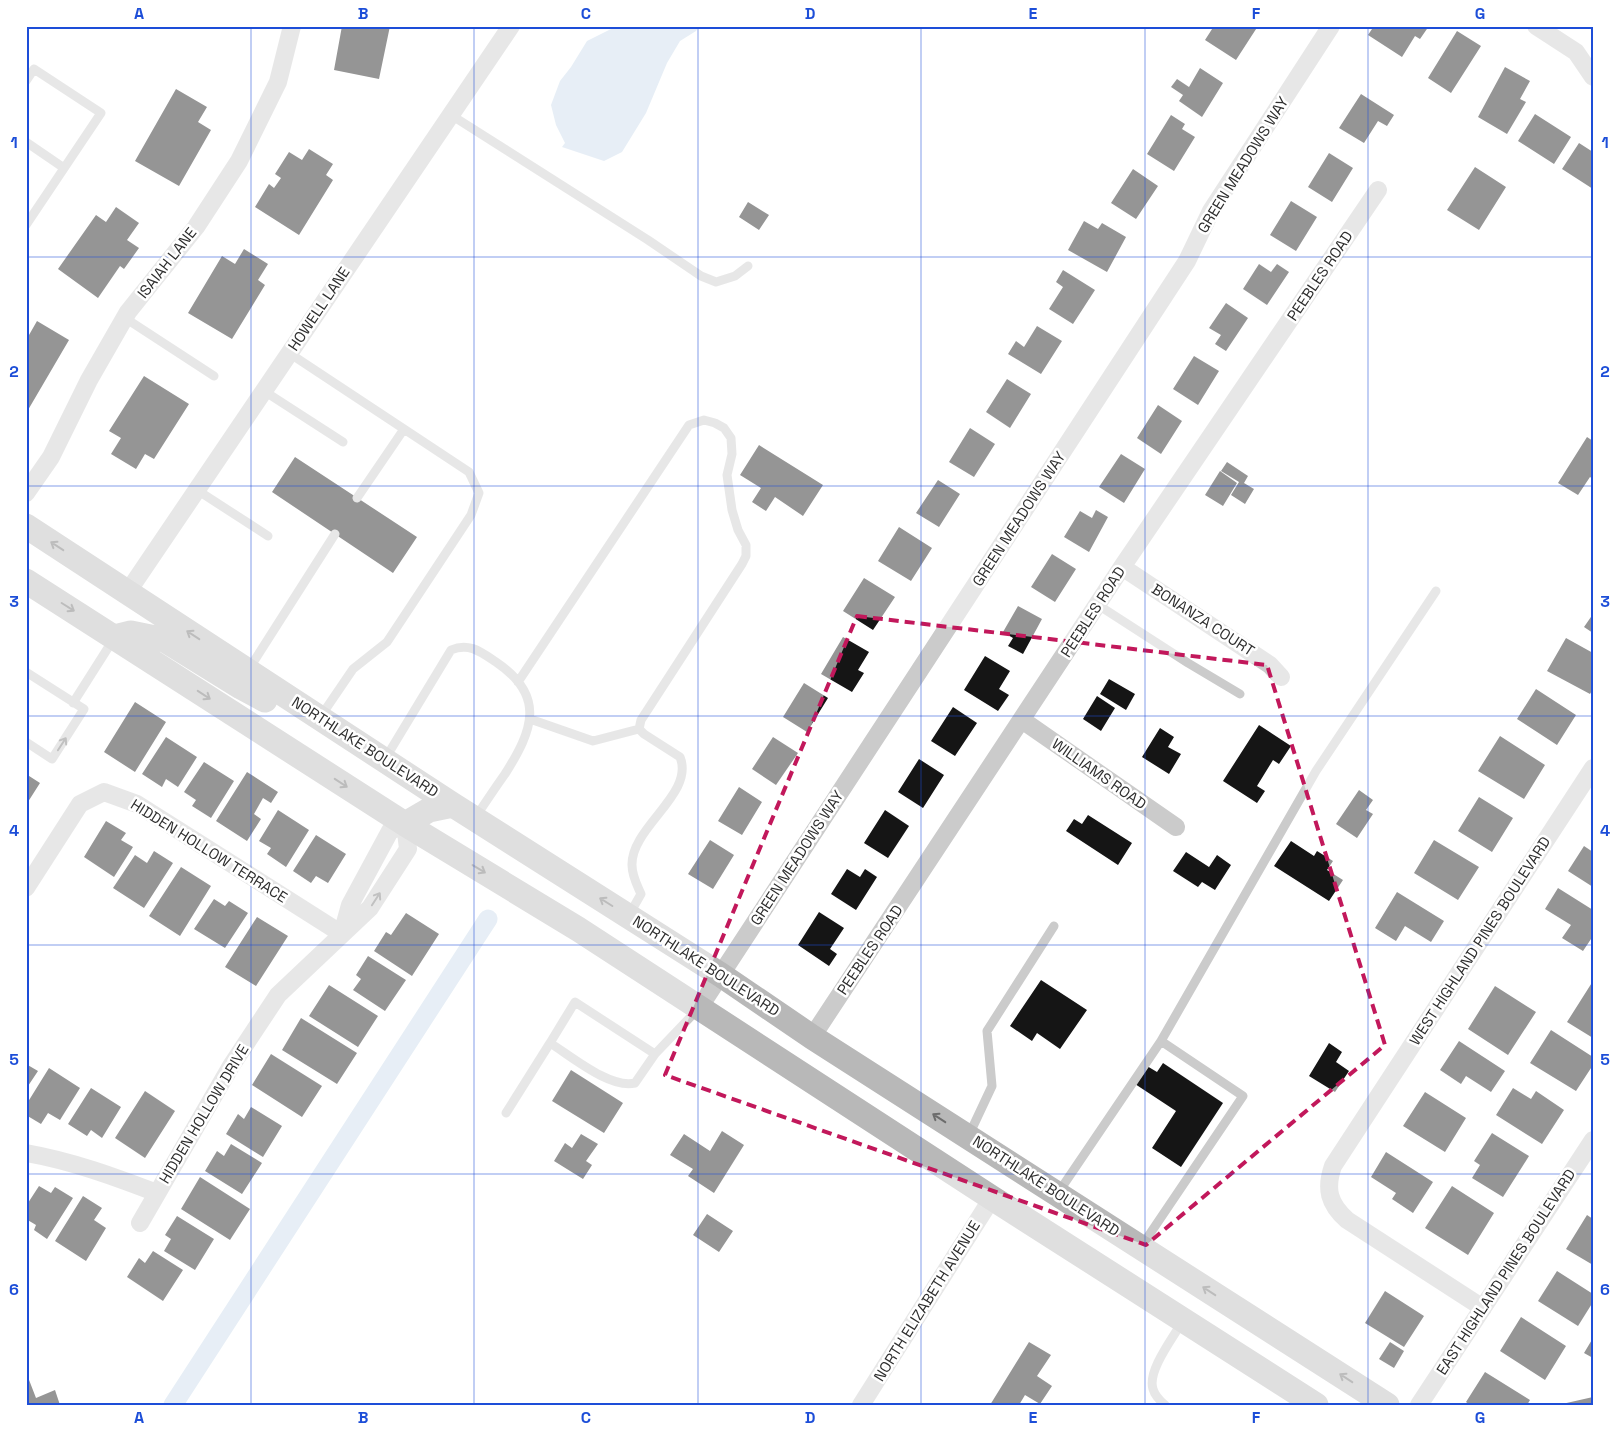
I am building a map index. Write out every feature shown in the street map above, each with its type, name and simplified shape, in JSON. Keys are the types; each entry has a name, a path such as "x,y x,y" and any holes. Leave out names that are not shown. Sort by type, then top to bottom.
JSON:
{"main road":[{"name":"NORTHLAKE BOULEVARD","path":"26,526 453,805 721,974 812,1036 1387,1405"},
{"path":"26,581 405,824 578,929 992,1198 1316,1405"},
{"path":"115,637 131,633 165,640 240,687 288,712 317,716"},
{"path":"405,824 429,810 453,805"}],"street":[{"name":"ISAIAH LANE","path":"26,493 52,457 89,380 125,318 196,227 239,162 278,82 292,26"},
{"name":"HOWELL LANE","path":"127,593 511,26"},
{"name":"GREEN MEADOWS WAY","path":"700,1008 1187,261 1211,210 1331,26"},
{"path":"1536,26 1576,52 1593,77"},
{"name":"PEEBLES ROAD","path":"812,1036 1122,568 1378,190"},
{"name":"BONANZA COURT","path":"1122,568 1270,664 1281,676"},
{"name":"WILLIAMS ROAD","path":"1022,720 1176,827"},
{"name":"WEST HIGHLAND PINES BOULEVARD","path":"1483,1308 1347,1220 1337,1211 1329,1191 1329,1178 1333,1166 1593,768"},
{"name":"HIDDEN HOLLOW TERRACE","path":"26,888 80,804 104,792 137,804 342,934"},
{"path":"342,934 350,905 390,831 405,824"},
{"name":"HIDDEN HOLLOW DRIVE","path":"26,1152 108,1174 157,1193 230,1066 278,995 370,908 408,849 405,824"},
{"name":"EAST HIGHLAND PINES BOULEVARD","path":"1419,1405 1593,1140"},
{"path":"140,1223 157,1193"},
{"name":"NORTH ELIZABETH AVENUE","path":"861,1405 992,1198"}],"lane":[{"path":"26,81 34,69 101,113 26,226"},
{"path":"451,114 701,276 716,282 735,276 748,266"},
{"path":"26,142 64,168"},
{"path":"125,318 214,376"},
{"path":"289,353 469,472 479,493 471,515 387,642 353,668 317,716"},
{"path":"264,391 342,442"},
{"path":"518,682 689,425 704,420 715,423 724,428 732,438 732,454 727,475 738,530 746,545 746,556 644,713 639,729"},
{"path":"357,498 404,429"},
{"path":"197,490 268,536"},
{"path":"248,671 335,534"},
{"path":"1057,1194 1161,1041 1316,771 1436,591"},
{"path":"1098,605 1240,694"},
{"path":"73,702 115,637"},
{"path":"384,760 451,650 459,646 468,646 476,649 498,664 518,682 528,700 530,719 527,735 513,762 474,818"},
{"path":"26,672 84,709 52,759 26,742"},
{"path":"530,719 593,741 639,729"},
{"path":"628,916 641,894 632,868 636,846 679,785 682,768 682,761 676,754 639,729"},
{"path":"968,1136 992,1086 987,1031 1054,926"},
{"path":"506,1113 575,1002 655,1054"},
{"path":"550,1043 608,1080 626,1085 634,1083 655,1054 700,1008"},
{"path":"1141,1247 1243,1096 1161,1041"},
{"path":"1164,1405 1157,1398 1152,1388 1153,1375 1158,1362 1184,1320"}],"highlighted area":[{"path":"857,616 1267,665 1385,1045 1146,1245 665,1075"}],"water":[{"path":"613,26 699,26 696,31 680,41 667,63 646,113 622,152 604,161 562,147 565,143 556,125 551,105 560,81 587,41 611,29"}],"building":[{"path":"342,26 390,26 379,79 334,70"},
{"path":"1214,26 1258,26 1236,60 1205,40"},
{"path":"1374,26 1429,26 1420,39 1415,36 1402,57 1368,35"},
{"path":"1457,31 1481,46 1451,93 1428,78"},
{"path":"1505,67 1530,81 1520,99 1526,102 1507,134 1478,117"},
{"path":"1200,68 1223,83 1202,117 1179,101 1183,95 1171,87 1177,79 1189,87"},
{"path":"176,89 207,107 198,122 211,130 179,186 135,161"},
{"path":"1361,94 1394,115 1387,126 1378,121 1364,143 1339,128"},
{"path":"1535,114 1571,137 1554,164 1518,141"},
{"path":"1171,115 1185,124 1182,129 1195,137 1174,171 1147,154"},
{"path":"1579,143 1593,152 1593,189 1562,169"},
{"path":"309,149 333,164 326,175 333,180 299,235 255,207 269,184 274,188 281,178 275,174 289,152 302,160"},
{"path":"1329,153 1353,168 1332,202 1308,187"},
{"path":"1475,167 1506,187 1479,230 1447,210"},
{"path":"1133,169 1158,186 1136,219 1111,203"},
{"path":"1291,201 1317,217 1296,251 1270,235"},
{"path":"748,202 769,215 759,230 739,217"},
{"path":"116,207 139,223 127,240 139,248 124,269 120,266 98,298 58,269 96,215 106,222"},
{"path":"1084,221 1098,229 1102,223 1126,237 1107,272 1068,250"},
{"path":"244,249 268,264 258,280 265,285 232,339 188,313 222,256 235,264"},
{"path":"1259,264 1271,272 1277,264 1289,272 1267,305 1243,289"},
{"path":"1063,270 1095,290 1073,324 1049,309 1063,287 1056,282"},
{"path":"1226,303 1248,318 1226,351 1215,344 1221,335 1209,328"},
{"path":"37,321 69,340 28,410 26,409 26,333 29,335"},
{"path":"1037,326 1062,341 1041,374 1008,354 1016,341 1024,347"},
{"path":"1194,356 1219,371 1198,405 1173,389"},
{"path":"144,376 189,404 154,459 145,454 136,469 111,454 121,438 109,431"},
{"path":"1007,379 1031,394 1010,428 986,412"},
{"path":"1158,405 1182,421 1161,454 1137,438"},
{"path":"970,428 995,444 974,477 949,462"},
{"path":"1587,437 1593,441 1593,479 1590,477 1578,495 1558,483"},
{"path":"759,445 823,485 803,516 775,497 766,511 752,502 761,488 740,475"},
{"path":"1121,454 1145,469 1124,503 1099,487"},
{"path":"295,457 417,537 393,573 272,492"},
{"path":"1227,462 1248,476 1244,483 1254,489 1245,504 1231,495 1239,482 1221,471"},
{"path":"1220,471 1237,483 1223,506 1205,495"},
{"path":"938,480 960,494 939,527 916,513"},
{"path":"1096,510 1108,517 1089,552 1064,537 1080,511 1092,518"},
{"path":"899,527 932,548 911,581 878,561"},
{"path":"1052,554 1076,569 1055,602 1031,587"},
{"path":"864,578 895,597 873,630 843,611"},
{"path":"1018,606 1042,619 1023,654 1008,646 1013,638 1003,632"},
{"path":"1593,614 1593,633 1584,627"},
{"path":"843,637 869,652 858,670 864,673 852,692 821,674"},
{"path":"1566,638 1593,653 1593,689 1590,694 1547,671"},
{"path":"985,656 1010,671 999,689 1009,695 998,711 964,690"},
{"path":"1109,679 1135,694 1126,710 1100,694"},
{"path":"804,683 828,698 807,732 783,717"},
{"path":"1536,689 1576,715 1557,745 1517,719"},
{"path":"1097,696 1115,708 1101,731 1083,719"},
{"path":"135,702 166,722 135,772 104,752"},
{"path":"953,707 977,723 955,756 931,741"},
{"path":"1259,725 1291,746 1279,764 1273,760 1257,786 1265,791 1257,803 1223,781"},
{"path":"1160,728 1174,737 1168,747 1181,754 1169,774 1142,757"},
{"path":"1500,736 1545,765 1524,799 1478,771"},
{"path":"166,737 197,757 178,787 166,779 162,787 142,774"},
{"path":"773,737 798,753 776,785 752,769"},
{"path":"919,759 944,775 923,808 898,792"},
{"path":"204,762 234,781 211,818 192,806 196,800 184,792"},
{"path":"247,772 278,792 271,803 263,798 254,814 261,819 247,841 216,821"},
{"path":"26,774 40,783 26,805"},
{"path":"739,787 762,802 742,835 718,821"},
{"path":"1359,790 1373,800 1366,810 1373,814 1357,838 1336,824"},
{"path":"1479,797 1513,818 1492,852 1458,831"},
{"path":"278,810 309,830 286,867 267,854 271,848 259,841"},
{"path":"885,810 909,826 888,858 864,843"},
{"path":"1088,815 1132,843 1118,865 1066,831 1074,819 1082,824"},
{"path":"106,821 126,833 121,840 133,847 114,877 84,857"},
{"path":"316,835 346,854 328,883 316,876 311,883 293,871"},
{"path":"710,840 734,855 713,889 688,874"},
{"path":"1434,840 1479,867 1458,900 1414,873"},
{"path":"1291,841 1314,856 1317,851 1333,861 1327,870 1343,880 1329,901 1274,866"},
{"path":"1584,846 1593,852 1593,887 1568,871"},
{"path":"154,851 173,863 144,908 113,888 135,855 147,863"},
{"path":"1186,852 1209,867 1217,855 1231,865 1215,890 1202,882 1198,887 1173,871"},
{"path":"181,867 211,886 180,936 149,916"},
{"path":"847,869 860,877 865,869 877,877 856,910 831,894"},
{"path":"1558,888 1593,910 1593,936 1583,951 1562,938 1571,925 1545,909"},
{"path":"1397,892 1444,921 1431,942 1405,926 1396,941 1375,928"},
{"path":"214,899 225,906 229,901 248,913 225,948 194,929"},
{"path":"819,912 844,928 830,949 837,954 829,966 798,945"},
{"path":"406,913 439,934 412,976 374,951 386,932 391,935"},
{"path":"257,917 288,936 256,986 225,967"},
{"path":"368,956 406,980 385,1011 353,990 361,979 356,975"},
{"path":"1041,980 1087,1010 1060,1049 1037,1033 1032,1041 1010,1026"},
{"path":"1593,981 1593,1038 1567,1022"},
{"path":"329,985 378,1016 358,1047 309,1016"},
{"path":"1495,986 1536,1012 1508,1055 1468,1029"},
{"path":"301,1018 357,1053 337,1084 282,1050"},
{"path":"1551,1030 1593,1057 1593,1065 1576,1091 1530,1063"},
{"path":"1459,1041 1505,1071 1491,1092 1466,1076 1461,1084 1440,1070"},
{"path":"1329,1043 1342,1052 1336,1062 1349,1071 1335,1092 1309,1076"},
{"path":"271,1054 322,1086 302,1117 252,1085"},
{"path":"1163,1063 1223,1103 1181,1167 1152,1148 1176,1111 1135,1084 1147,1066 1157,1072"},
{"path":"26,1064 38,1071 26,1089"},
{"path":"49,1068 80,1088 60,1120 48,1113 41,1124 26,1115 26,1105"},
{"path":"571,1070 623,1103 604,1133 552,1101"},
{"path":"91,1088 121,1107 102,1138 91,1130 87,1136 68,1124"},
{"path":"1513,1088 1531,1099 1536,1091 1564,1110 1542,1144 1496,1115"},
{"path":"145,1091 175,1111 145,1158 115,1138"},
{"path":"1425,1092 1466,1118 1445,1152 1403,1126"},
{"path":"251,1107 282,1126 263,1157 226,1134 238,1114 244,1119"},
{"path":"722,1131 744,1145 714,1193 688,1176 693,1169 670,1155 684,1134 710,1151"},
{"path":"1492,1133 1529,1156 1503,1197 1472,1178 1480,1165 1474,1161"},
{"path":"581,1134 598,1144 586,1161 592,1165 583,1179 554,1161 565,1143 572,1148"},
{"path":"231,1144 262,1163 242,1194 205,1171 217,1151 224,1156"},
{"path":"1386,1152 1433,1182 1413,1213 1392,1199 1396,1193 1371,1177"},
{"path":"200,1177 250,1209 230,1240 181,1209"},
{"path":"39,1186 51,1193 55,1187 73,1198 47,1239 34,1230 36,1225 26,1219 26,1206"},
{"path":"1452,1186 1494,1213 1468,1255 1425,1228"},
{"path":"83,1196 102,1208 94,1220 106,1228 86,1261 55,1241"},
{"path":"707,1214 733,1231 719,1252 693,1235"},
{"path":"1587,1215 1593,1219 1593,1265 1566,1249"},
{"path":"177,1216 214,1239 195,1270 164,1251 171,1239 165,1235"},
{"path":"153,1251 183,1270 163,1301 127,1277 139,1258 145,1263"},
{"path":"1557,1271 1593,1294 1593,1302 1578,1326 1538,1301"},
{"path":"1385,1291 1424,1316 1404,1347 1365,1323"},
{"path":"1521,1317 1566,1346 1545,1380 1500,1351"},
{"path":"1593,1338 1593,1358 1584,1353"},
{"path":"1029,1342 1051,1355 1037,1376 1052,1386 1040,1404 1025,1395 1019,1405 990,1405"},
{"path":"1390,1342 1404,1351 1394,1368 1379,1359"},
{"path":"26,1372 36,1398 55,1390 60,1405 26,1405"},
{"path":"1485,1372 1530,1400 1527,1405 1470,1405 1466,1402"},
{"path":"1593,1397 1593,1405 1562,1405 1562,1404"}],"waterway":[{"path":"173,1405 488,919"}]}
